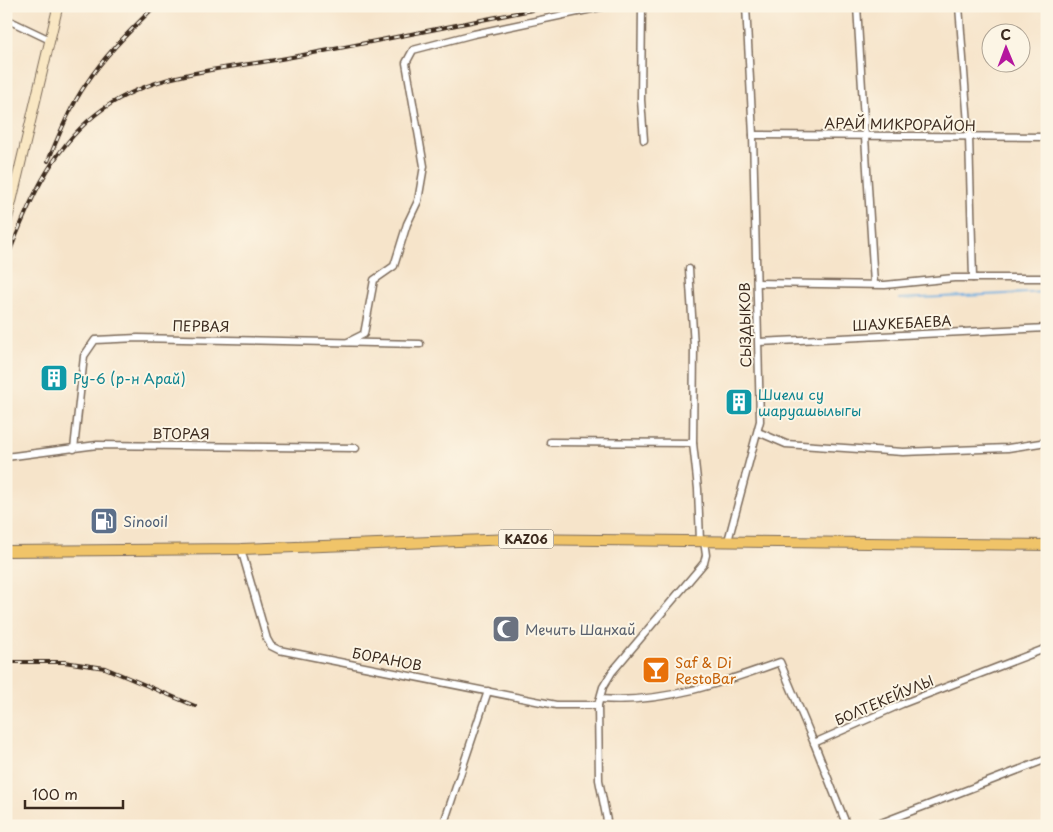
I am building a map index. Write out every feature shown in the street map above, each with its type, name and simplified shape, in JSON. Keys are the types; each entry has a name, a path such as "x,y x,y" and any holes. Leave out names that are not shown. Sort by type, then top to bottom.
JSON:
{"main road":[{"path":"6,225 58,6"},
{"name":"KАZ06","path":"6,551 242,549 513,539 1047,545"}],"street":[{"path":"348,342 364,334 374,280 394,266 407,224 418,201 424,166 406,62 413,50 474,34 606,6"},
{"path":"642,6 641,100 644,140"},
{"name":"СЫЗДЫКОВ","path":"728,541 760,421 753,135 746,6"},
{"path":"857,6 874,284"},
{"path":"959,6 969,137 973,278"},
{"path":"6,19 50,40"},
{"name":"АРАЙ МИКРОРАЙОН","path":"753,135 1047,137"},
{"path":"608,826 599,780 599,702 612,672 704,563 706,555 702,541 693,443 694,346 689,269"},
{"path":"757,283 874,284 973,278 1047,278"},
{"name":"ШАУКЕБАЕВА","path":"758,342 1047,328"},
{"name":"ПЕРВАЯ","path":"74,449 84,356 95,340 138,338 420,344"},
{"path":"758,432 786,444 903,452 1008,448 1047,442"},
{"path":"550,442 693,443"},
{"name":"ВТОРАЯ","path":"6,457 97,445 356,448"},
{"name":"БОРАНОВ","path":"242,549 267,639 271,646 279,650 556,705 618,700 690,690 718,684 780,662 814,744"},
{"name":"БОЛТЕКЕЙУЛЫ","path":"814,744 902,704 1047,648"},
{"path":"443,826 488,691"},
{"path":"814,744 846,826"},
{"path":"873,826 1047,759"}],"waterway":[{"path":"899,299 1047,292"}],"railway":[{"path":"48,161 70,112 93,73 127,34 155,6"},
{"path":"6,261 31,201 52,163 65,146 95,115 117,100 140,89 164,80 189,74 325,51 552,6"},
{"path":"6,662 64,662 105,668 195,706"}],"place":[{"name":"Ру-6 (р-н Арай)","path":"54,378"},
{"name":"Шиели су шаруашылыгы","path":"739,402"},
{"name":"Sinooil","path":"104,521"},
{"name":"Мечить Шанхай","path":"506,629"},
{"name":"Saf & Di RestoBar","path":"656,670"}]}
